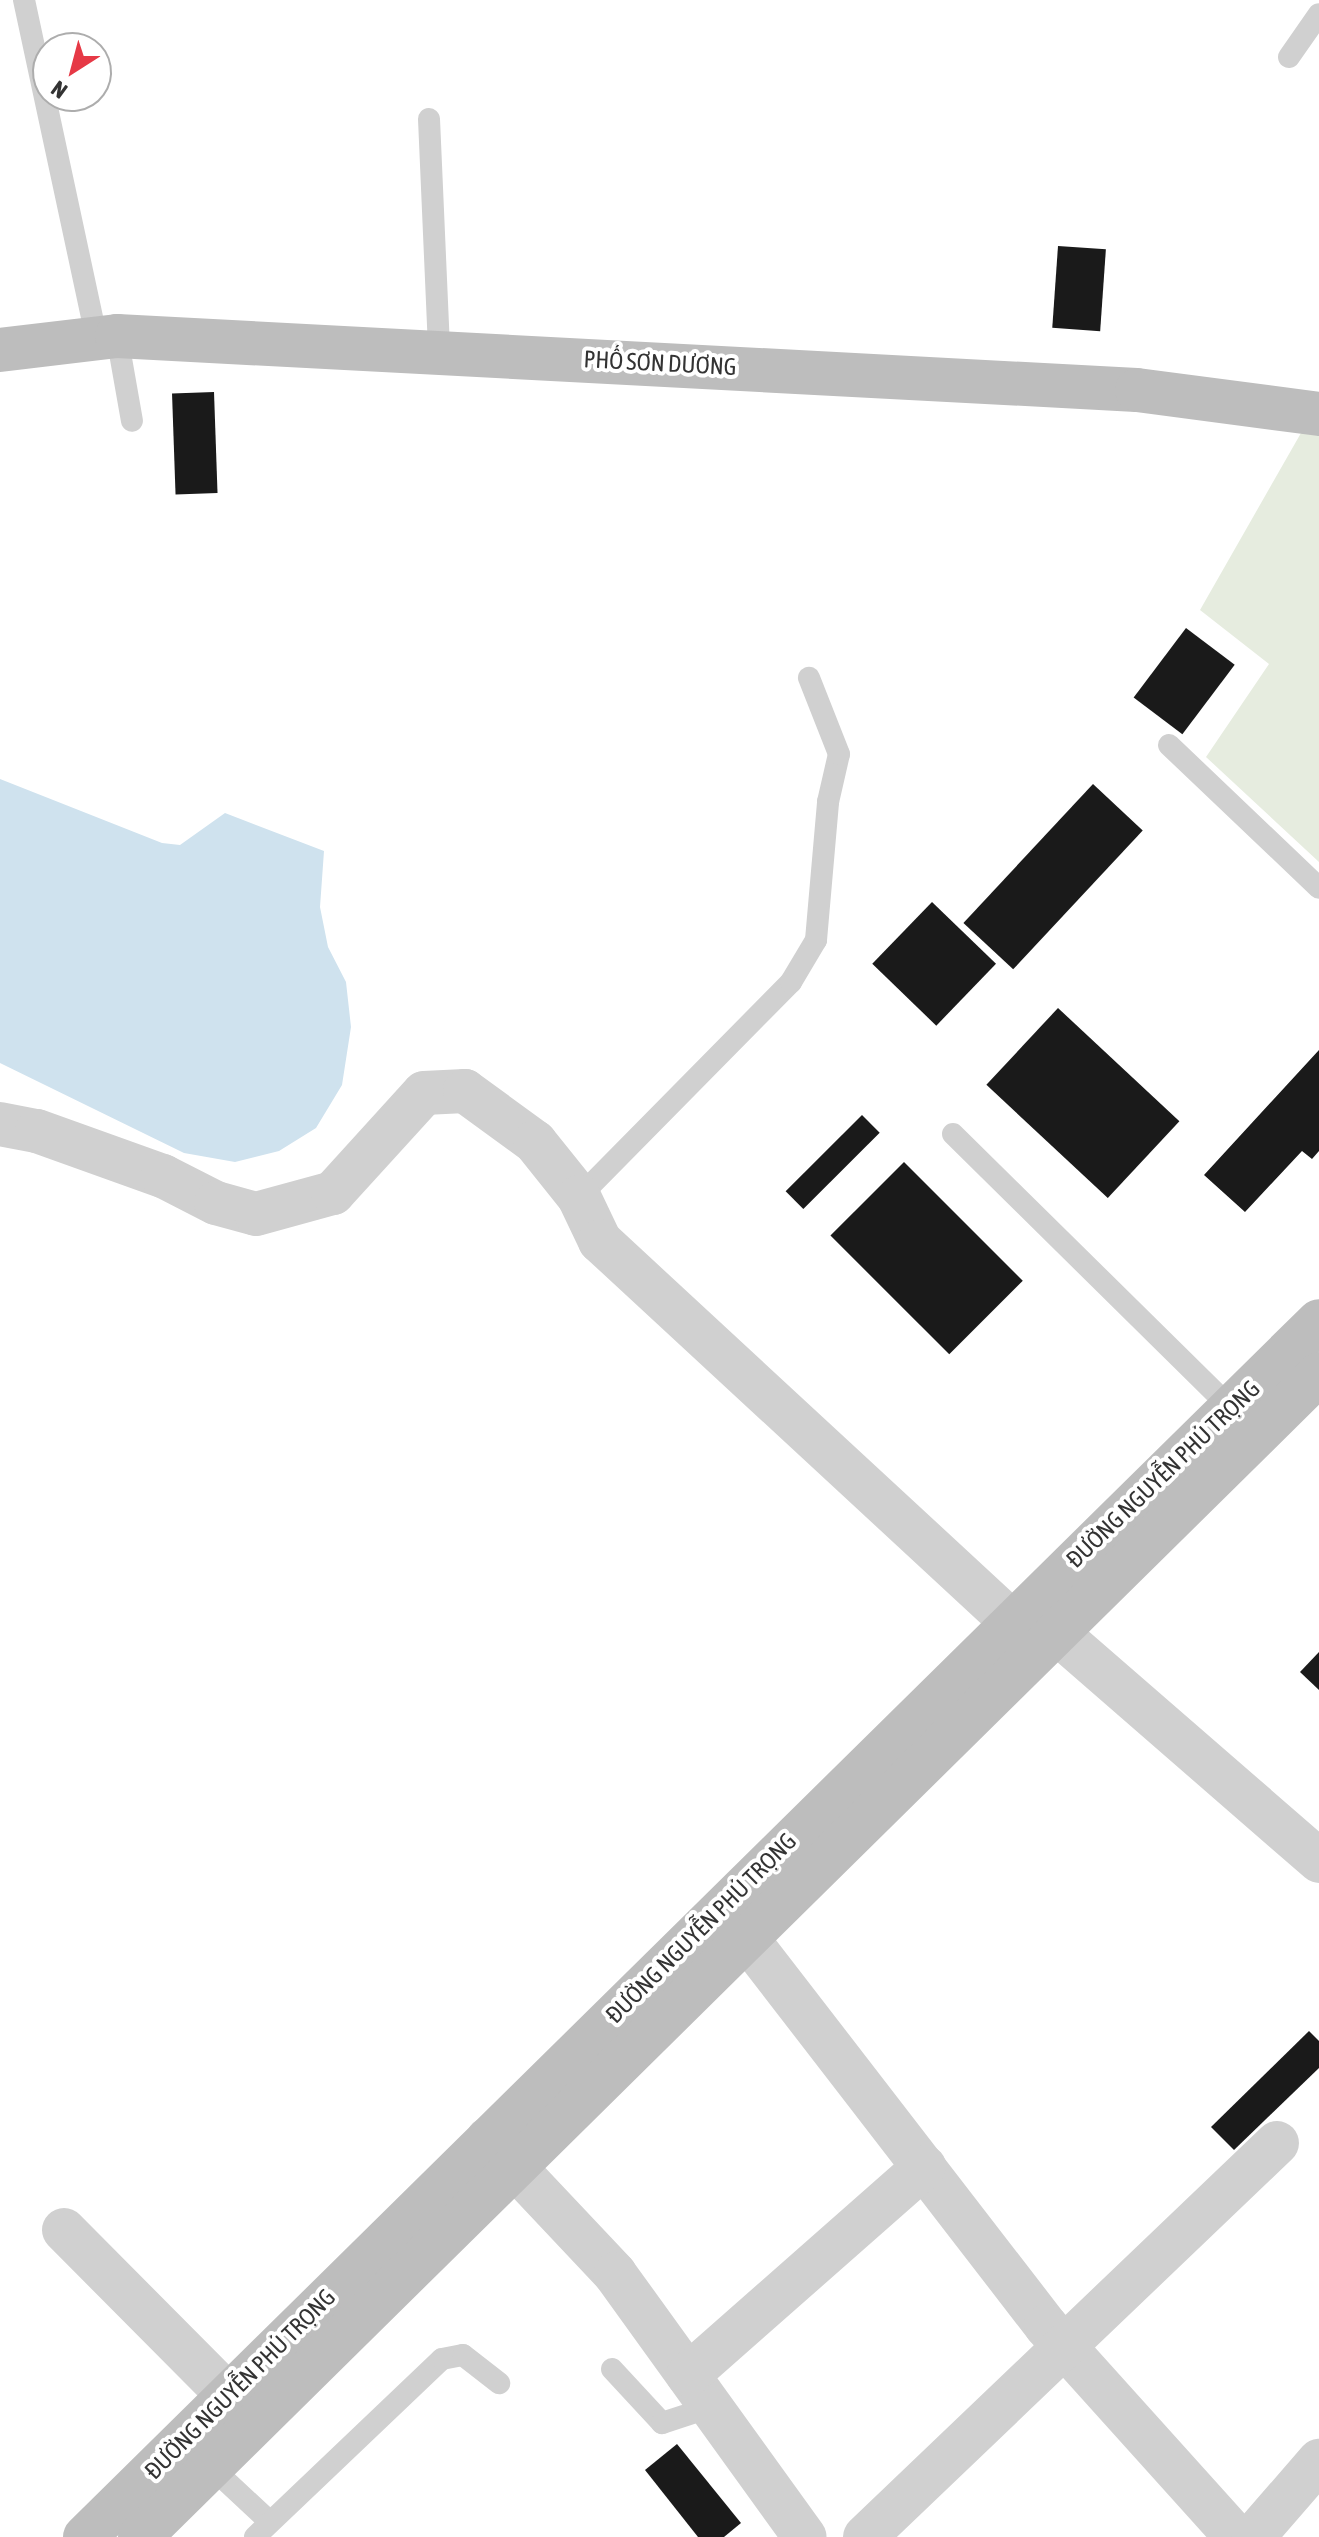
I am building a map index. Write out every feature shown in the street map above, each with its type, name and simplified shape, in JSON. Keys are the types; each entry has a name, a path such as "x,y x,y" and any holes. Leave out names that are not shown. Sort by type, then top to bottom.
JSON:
{"street":[{"name":"PHỐ SƠN DƯƠNG","path":"0,350 106,336 439,352 1137,390 1319,414"},
{"path":"0,1124 37,1131 163,1176 216,1203 256,1214 333,1193 424,1093 465,1091 535,1142 579,1197 600,1241 1037,1634 1319,1861"},
{"name":"ĐƯỜNG NGUYỄN PHÚ TRỌNG","path":"140,2537 211,2467 501,2152 734,1922 1303,1384 1315,1333"},
{"name":"ĐƯỜNG NGUYỄN PHÚ TRỌNG","path":"1037,1634 1231,1408 1303,1384"},
{"path":"734,1922 1062,2344 1236,2537"},
{"path":"865,2537 1062,2344 1277,2143"},
{"path":"501,2152 615,2274 805,2537"},
{"name":"ĐƯỜNG NGUYỄN PHÚ TRỌNG","path":"85,2537 228,2395 501,2152"},
{"path":"699,2391 924,2167"},
{"path":"64,2230 228,2395"},
{"path":"1253,2537 1319,2461"}],"lane":[{"path":"24,0 106,336 132,421"},
{"path":"1289,57 1319,14"},
{"path":"429,119 439,352"},
{"path":"579,1197 791,982 816,940 820,871 839,754 809,678"},
{"path":"1169,745 1319,888"},
{"path":"953,1134 1231,1408"},
{"path":"211,2467 262,2529 442,2359 463,2355 499,2383"},
{"path":"612,2369 662,2423 699,2391"}],"shaded area":[{"path":"1305,426 1319,429 1319,862 1206,757 1269,664 1200,610"}],"water":[{"path":"0,779 162,843 180,845 225,813 324,851 320,907 328,947 346,982 351,1027 342,1085 316,1128 279,1151 235,1162 184,1153 0,1063"}],"building":[{"path":"1058,246 1106,249 1100,331 1052,328"},
{"path":"214,392 218,493 176,494 172,393"},
{"path":"1186,628 1235,665 1182,734 1134,697"},
{"path":"1093,784 1143,830 1013,969 963,923"},
{"path":"932,902 996,964 936,1026 872,964"},
{"path":"1058,1008 1179,1121 1108,1198 986,1085"},
{"path":"1319,1050 1319,1151 1312,1159 1302,1151 1245,1212 1204,1175"},
{"path":"862,1115 880,1133 803,1209 786,1191"},
{"path":"904,1162 1023,1281 949,1354 830,1236"},
{"path":"1319,1652 1319,1690 1300,1672"},
{"path":"1309,2031 1319,2041 1319,2068 1234,2150 1211,2127"},
{"path":"677,2444 741,2523 724,2537 698,2537 645,2470"}]}
